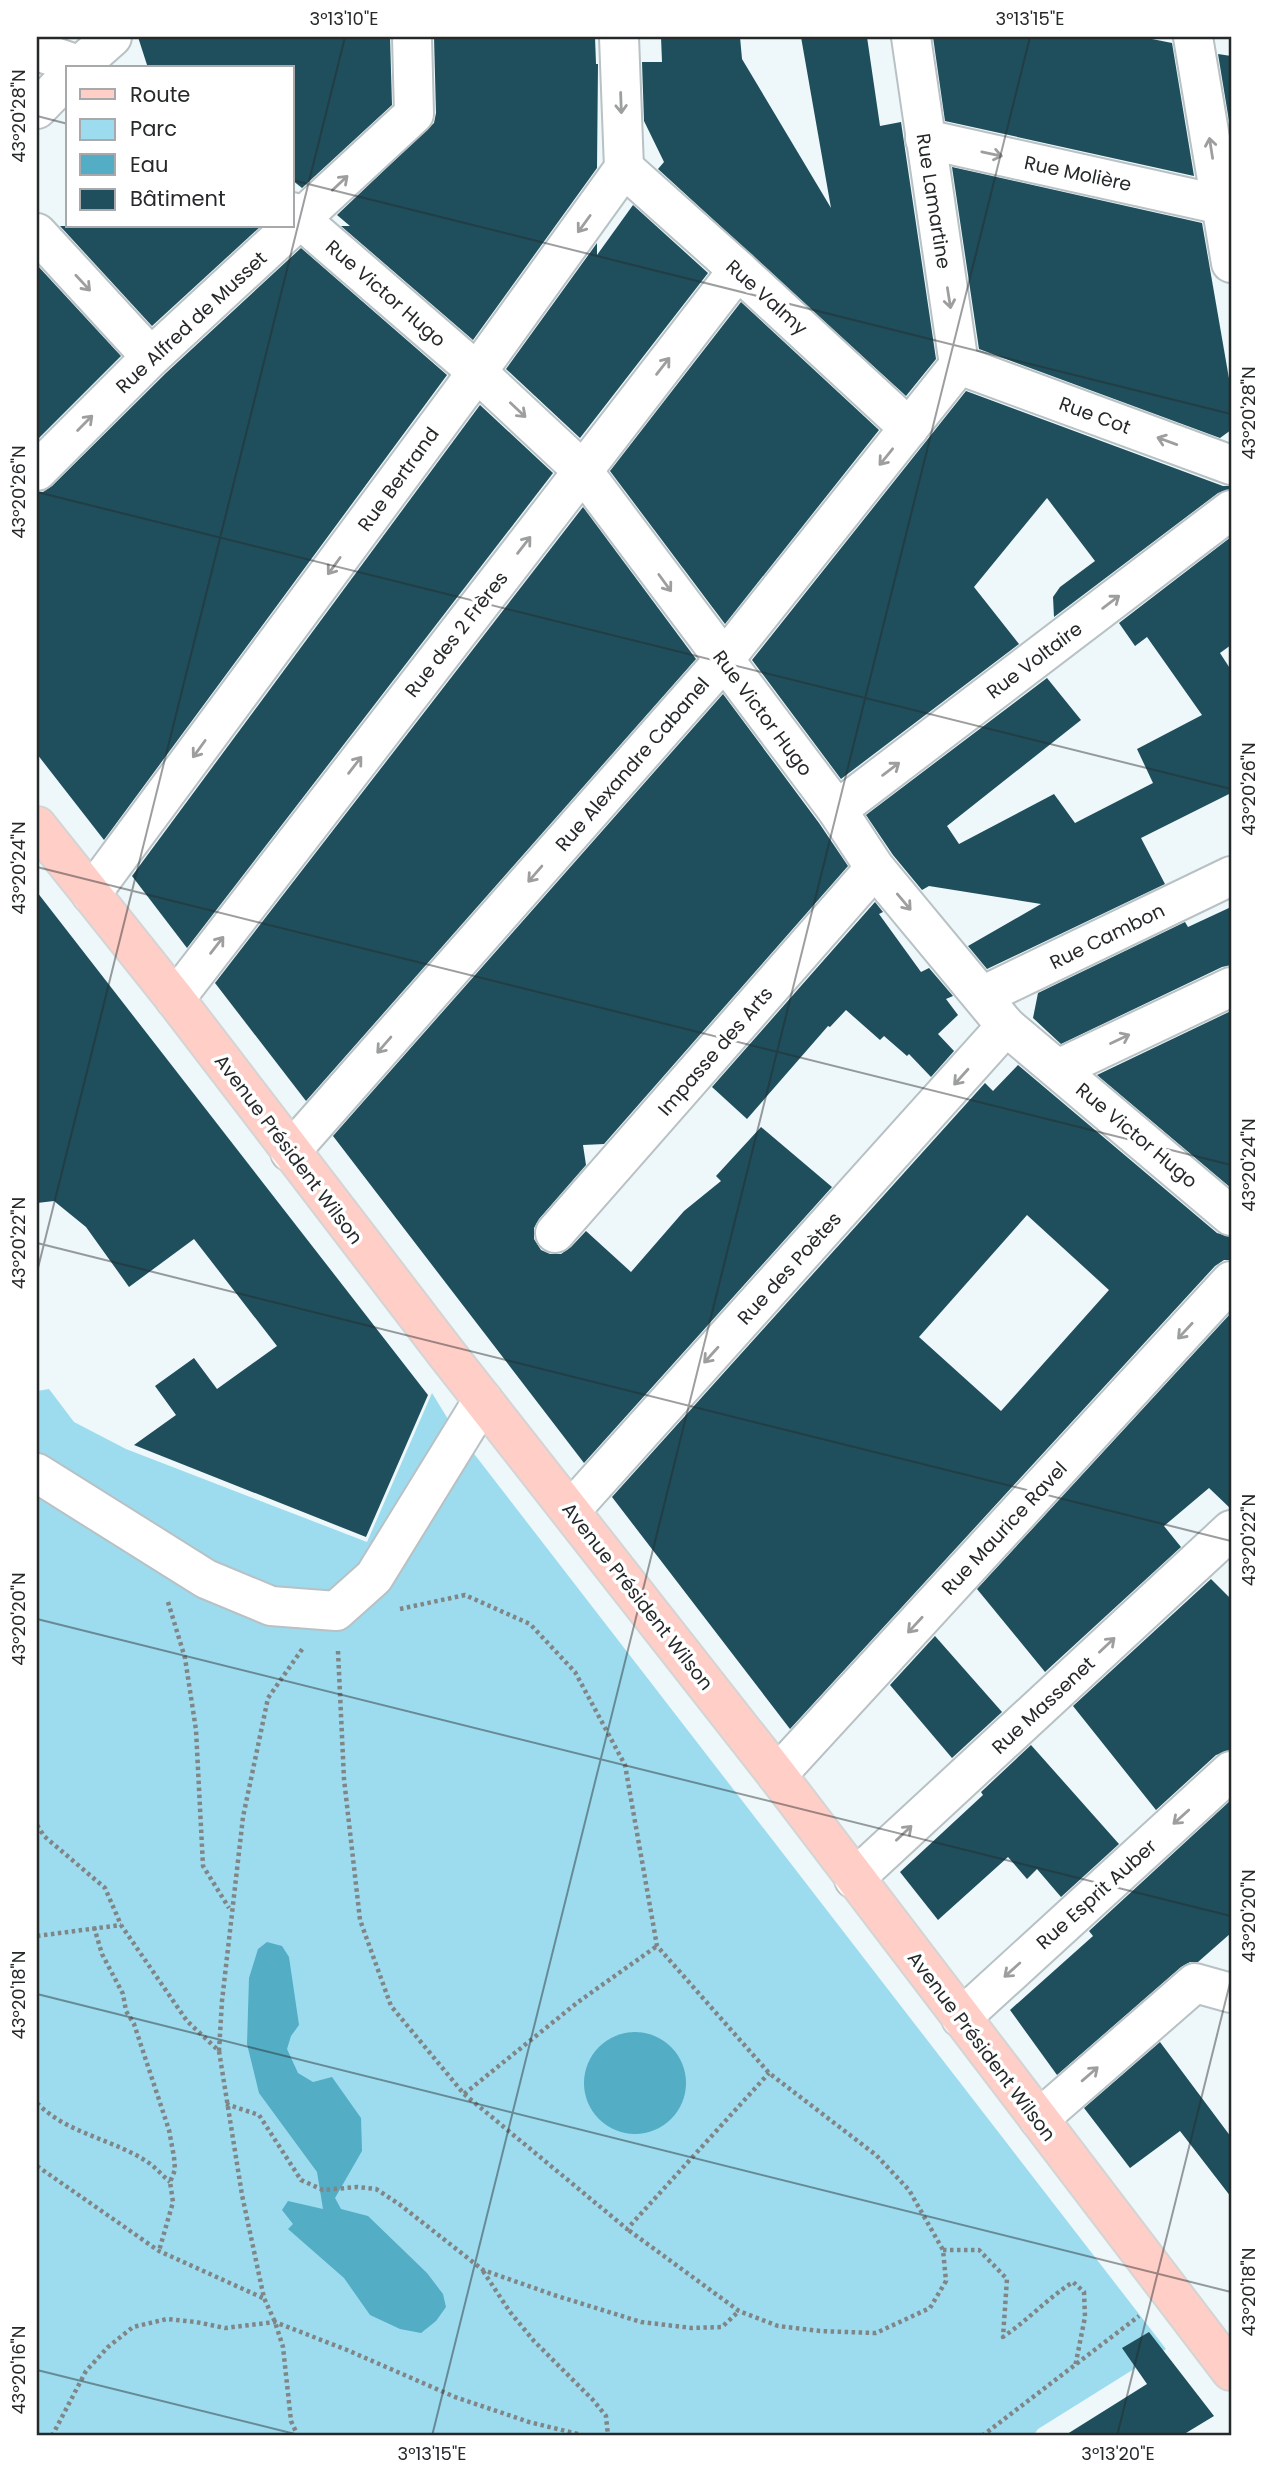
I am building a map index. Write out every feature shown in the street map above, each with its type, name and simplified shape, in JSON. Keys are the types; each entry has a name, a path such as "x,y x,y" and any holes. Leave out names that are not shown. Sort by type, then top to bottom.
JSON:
{"main road":[{"name":"Avenue Président Wilson","path":"37,826 175,999 290,1152 777,1775 1231,2371"}],"street":[{"path":"82,66 112,37"},
{"name":"Rue Alfred de Musset","path":"297,216 414,114 412,37"},
{"path":"619,37 624,168"},
{"name":"Rue Lamartine","path":"911,37 959,365"},
{"path":"1193,37 1226,205 1231,264"},
{"path":"37,51 69,66"},
{"path":"37,109 66,81"},
{"name":"Rue Molière","path":"925,139 1226,205"},
{"name":"Rue Valmy","path":"624,168 909,428"},
{"name":"Rue Bertrand","path":"91,894 477,372 624,168"},
{"name":"Rue Victor Hugo","path":"297,216 477,372 582,470 836,810 875,868 1006,1026 1231,1216"},
{"name":"Rue Alfred de Musset","path":"37,471 285,228"},
{"path":"37,233 151,357"},
{"name":"Rue des 2 Frères","path":"175,999 738,270"},
{"name":"Rue Alexandre Cabanel","path":"290,1152 723,661 959,365"},
{"name":"Rue Cot","path":"959,365 1231,465"},
{"name":"Rue Voltaire","path":"836,810 1231,510"},
{"name":"Impasse des Arts","path":"555,1233 875,868"},
{"name":"Rue Cambon","path":"982,996 1231,876"},
{"path":"1058,1069 1231,987"},
{"name":"Rue des Poètes","path":"571,1510 1006,1026"},
{"name":"Rue Maurice Ravel","path":"777,1775 1231,1281"},
{"path":"37,1473 206,1579 271,1606 337,1611 374,1577 483,1400"},
{"name":"Rue Massenet","path":"854,1879 1231,1530"},
{"name":"Rue Esprit Auber","path":"961,2018 1231,1771"},
{"path":"1039,2119 1195,1983 1231,1993"}],"path":[{"path":"173,1559 167,1599 184,1658 196,1730 203,1866 229,1909"},
{"path":"465,1595 530,1624 575,1672 625,1765 657,1945 769,2073 876,2155 909,2190 943,2250 946,2281 930,2308 876,2333 778,2326 739,2311 627,2229 464,2094 390,2006 360,1920 344,1779 337,1611 369,1616 465,1595"},
{"path":"298,2436 291,2421 283,2347 264,2298 242,2195 219,2051 222,2001 243,1817 268,1698 296,1657 337,1611"},
{"path":"37,1825 44,1836 105,1888 121,1925 187,2021 219,2051"},
{"path":"37,1936 121,1925"},
{"path":"94,1927 102,1954 123,1994 126,2011 134,2024 169,2130 175,2170 170,2182 173,2202 159,2251"},
{"path":"464,2094 578,2001 657,1945"},
{"path":"627,2229 769,2073"},
{"path":"37,2102 44,2111 77,2130 123,2149 150,2164 170,2182"},
{"path":"226,2105 259,2115 301,2180 323,2190 357,2186 376,2189 482,2270 510,2312 534,2341 606,2416 608,2436"},
{"path":"37,2166 159,2251 264,2298"},
{"path":"943,2250 979,2250 1007,2280 1003,2337 1026,2321 1051,2296 1073,2282 1084,2292 1085,2316 1075,2367"},
{"path":"482,2270 641,2322 692,2328 722,2327 739,2311"},
{"path":"982,2436 1140,2315 1165,2287"},
{"path":"52,2436 86,2371 108,2347 133,2327 167,2319 225,2328 275,2322 347,2350 455,2398 529,2422 586,2436"}],"green space":[{"path":"49,1389 74,1422 126,1449 367,1542 432,1393 451,1424 1166,2349 1038,2429 1033,2436 37,2436 37,1391"}],"water":[{"path":"267,1942 282,1946 289,1957 299,2025 291,2036 287,2049 298,2073 313,2082 332,2077 361,2118 362,2151 335,2198 341,2209 368,2216 427,2273 443,2294 446,2307 436,2321 421,2333 400,2329 370,2315 344,2278 288,2229 293,2224 282,2210 288,2201 323,2209 317,2172 259,2093 247,2044 249,1978 258,1949"},
{"path":"635,2032 654,2036 671,2047 682,2064 686,2083 682,2102 671,2119 654,2130 635,2134 616,2130 599,2119 588,2102 584,2083 588,2064 599,2047 616,2036"}],"building":[{"path":"138,37 390,37 392,105 302,188 294,182 294,66 147,66"},
{"path":"434,37 595,37 598,64 597,168 473,340 341,226 350,226 337,215 434,123"},
{"path":"661,37 740,37 742,59 831,208 801,37 867,37 880,126 901,122 936,359 906,396 658,169 664,162 644,121 642,62 662,62"},
{"path":"933,37 1142,37 1172,43 1194,176 945,121"},
{"path":"1218,54 1231,56 1231,133"},
{"path":"952,167 1202,223 1231,390 1231,430 1220,438 979,349"},
{"path":"633,205 708,273 580,438 506,369 597,243 597,255"},
{"path":"60,226 259,228 152,326"},
{"path":"301,248 447,375 104,840 37,754 37,492 43,492 52,486 166,373"},
{"path":"37,265 121,356 37,440"},
{"path":"741,302 879,430 725,624 610,471"},
{"path":"966,391 1223,486 1231,486 1231,489 1218,493 1054,617 1053,597 1060,587 1095,561 1047,498 974,587 1019,644 841,779 752,660"},
{"path":"480,405 553,473 187,948 132,876"},
{"path":"583,507 696,659 306,1101 215,983"},
{"path":"1231,537 1231,645 1220,653 1231,670 1231,793 1141,838 1165,884 987,969 968,946 1041,904 929,886 922,890 893,855 866,815 1047,678 1081,720 947,826 959,844 1054,794 1075,823 1153,783 1137,749 1202,715 1147,637 1135,646 1119,623"},
{"path":"723,694 848,866 604,1144 583,1145 586,1165 539,1219 534,1228 534,1239 541,1250 550,1254 561,1254 586,1231 631,1272 684,1211 721,1181 716,1176 761,1127 832,1187 584,1463 333,1136"},
{"path":"37,892 428,1395 366,1537 134,1445 176,1415 155,1386 194,1358 217,1389 277,1346 194,1239 129,1287 86,1227 54,1201 37,1203"},
{"path":"875,902 883,912 879,914 921,972 929,968 953,996 946,999 958,1015 938,1034 954,1051 931,1077 909,1054 907,1056 884,1036 880,1040 846,1010 828,1026 747,1119 712,1087"},
{"path":"1231,907 1231,965 1061,1044 1033,1018 1038,993 1185,922 1188,927"},
{"path":"1231,1011 1231,1188 1097,1075"},
{"path":"1018,1065 1217,1233 1231,1237 1231,1260 1224,1260 1215,1266 790,1729 612,1497 985,1083 993,1091","holes":["1027,1215 1109,1290 1001,1411 919,1337"]},
{"path":"1231,1313 1231,1509 1209,1488 1164,1526 1181,1547 1045,1672 977,1589"},
{"path":"1211,1579 1231,1599 1231,1750 1216,1755 1156,1810 1073,1706"},
{"path":"935,1636 1002,1712 952,1758 890,1685"},
{"path":"1031,1745 1119,1844 1061,1897 1037,1869 1027,1879 1008,1857 938,1920 900,1872 983,1795 981,1792"},
{"path":"1231,1800 1231,1933 1198,1962 1190,1962 1181,1967 1057,2075 1010,2010 1093,1936 1089,1931"},
{"path":"1160,2042 1231,2137 1231,2197 1180,2131 1130,2168 1084,2108"},
{"path":"1149,2332 1214,2416 1181,2436 1064,2436 1147,2384 1122,2348"}]}
